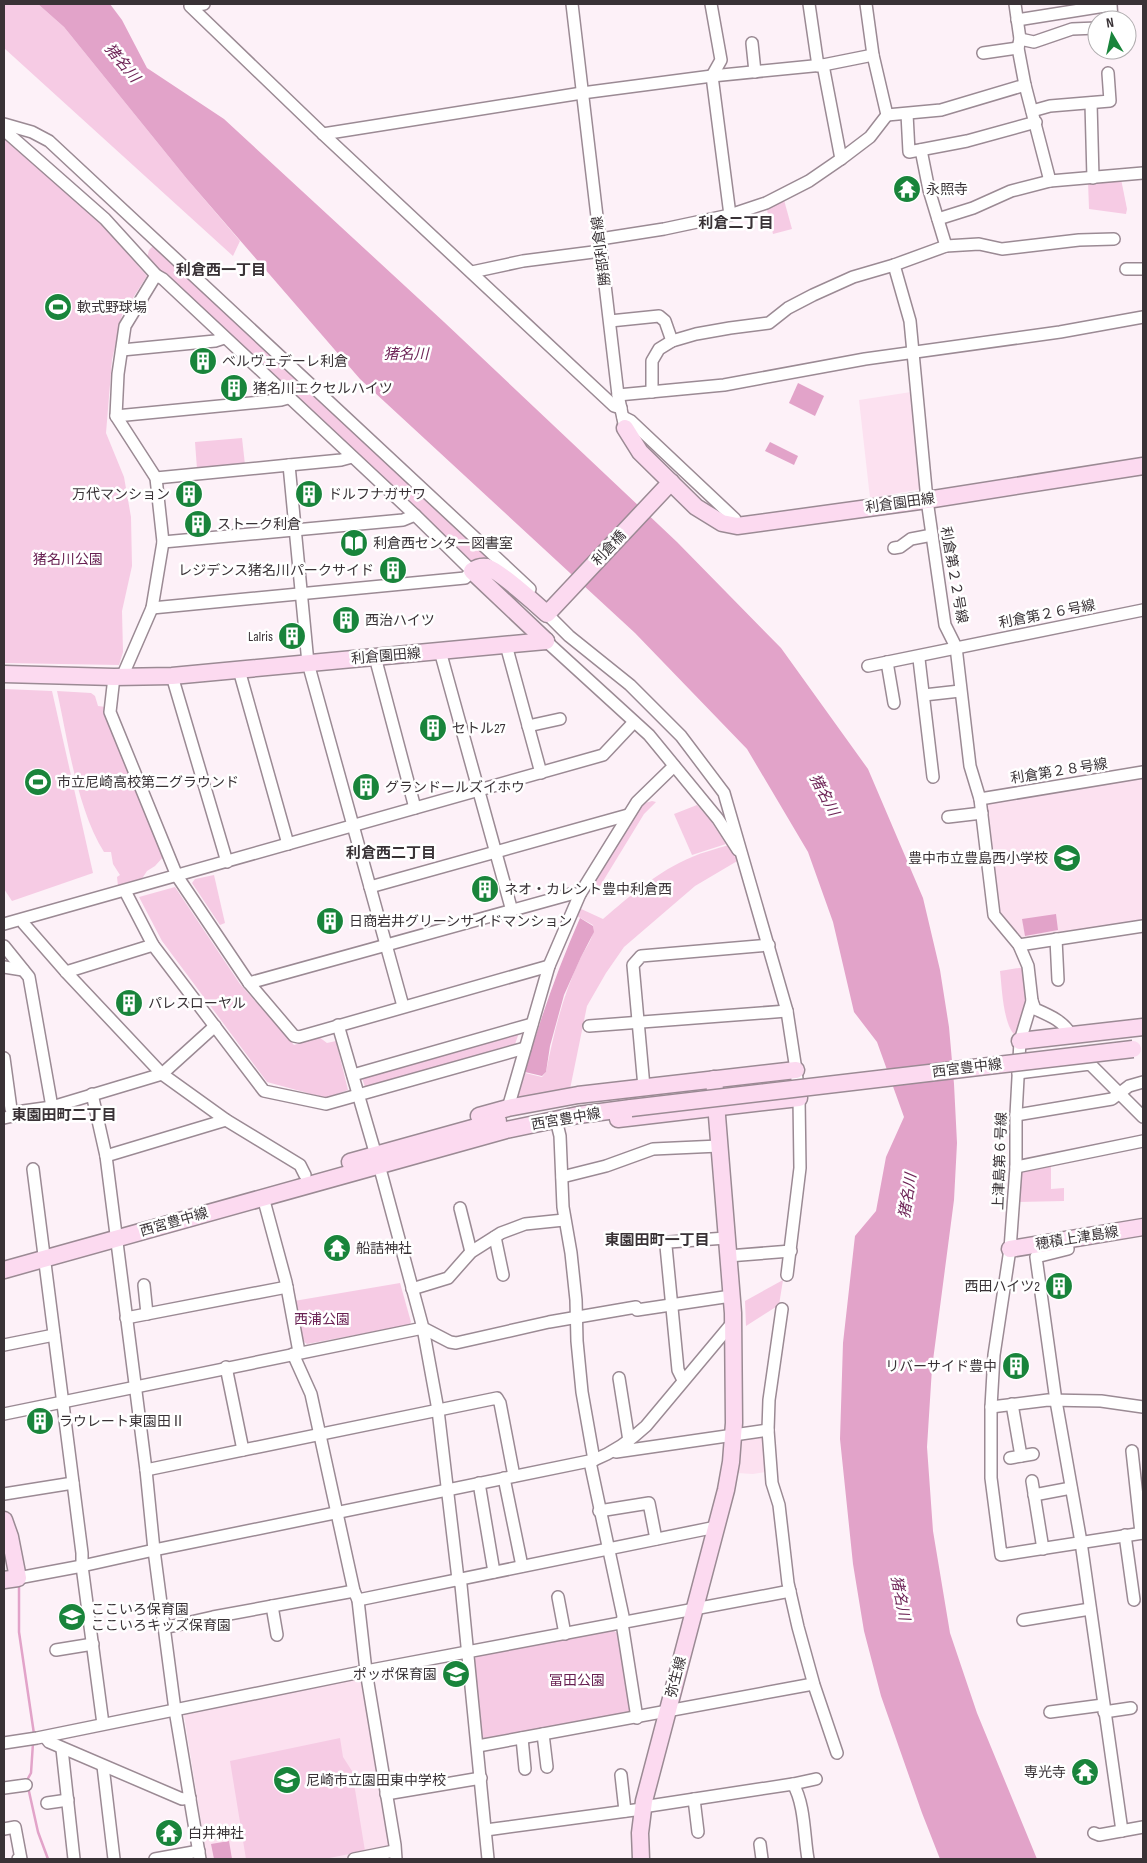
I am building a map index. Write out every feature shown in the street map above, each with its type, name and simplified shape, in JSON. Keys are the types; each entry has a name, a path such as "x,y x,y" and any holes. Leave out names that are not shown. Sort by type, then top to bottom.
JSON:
{"main road":[{"name":"勝部利倉線","path":"623,418 640,452 667,486"},
{"name":"利倉園田線","path":"667,486 722,523 737,526 926,500 1143,466"},
{"name":"利倉橋","path":"542,609 667,486"},
{"path":"542,609 488,568 480,567 472,571 546,640"},
{"name":"利倉園田線","path":"4,674 118,677 172,676 546,640"},
{"path":"1020,1041 1143,1027"},
{"name":"西宮豊中線","path":"4,1259 44,1253 262,1196 377,1160 415,1143 530,1113 576,1105 631,1103 1137,1043"},
{"path":"415,1143 480,1116 508,1108 578,1095 796,1070"},
{"name":"弥生線","path":"641,1859 642,1809 724,1496 734,1435 733,1322 714,1079"},
{"path":"448,1147 469,1148 506,1138 589,1122 799,1098"},
{"name":"西宮豊中線","path":"116,1233 305,1175 448,1147 506,1130 631,1103"},
{"name":"穂積上津島線","path":"1010,1249 1143,1227"},
{"name":"西宮豊中線","path":"4,1270 44,1253"},
{"path":"4,1520 10,1537 11,1579"}],"street":[{"path":"204,4 190,6 323,134 614,406 623,418 631,420 736,519 737,526"},
{"name":"勝部利倉線","path":"572,4 618,395 623,418"},
{"path":"711,4 721,60 712,76 730,215"},
{"path":"809,4 841,159"},
{"path":"866,4 873,55 887,115"},
{"path":"1015,4 1024,85 1034,116 1050,181"},
{"path":"1017,20 1045,9 1111,5 1111,10"},
{"path":"983,53 1019,43 1034,42 1072,29 1087,28"},
{"path":"752,43 755,72"},
{"path":"323,134 582,93 712,76 821,65 873,55"},
{"path":"906,114 909,152 967,141 1034,116 1050,106 1110,101 1108,73"},
{"path":"600,239 664,229 730,215 766,203 809,181 841,159 870,137 887,115 942,110 1024,85"},
{"path":"1091,103 1093,178"},
{"path":"4,124 32,132 49,141 531,590 542,609 569,636 630,685 681,736 724,793 788,1011 796,1070 799,1098 800,1168 787,1276"},
{"path":"4,130 106,219 156,275 415,515 472,571 465,578 152,608"},
{"path":"921,150 929,190 946,246"},
{"path":"938,219 973,208 1012,191 1050,181 1143,173"},
{"path":"652,392 652,361 659,349 672,342 696,334 769,323 788,308 853,277 894,265 946,246 979,244 1002,249 1079,240 1114,239"},
{"path":"472,272 524,261 601,251"},
{"name":"利倉第２２号線","path":"894,265 910,320 926,500 945,625 956,647 970,766 980,799 994,915 1019,945 1028,966 1032,1001"},
{"path":"1126,269 1143,269"},
{"path":"156,275 125,326 118,374 116,416 156,478 163,542 152,608 118,677 110,712 177,876 249,983 294,1036 299,1037 549,966"},
{"path":"610,321 659,316 665,321 672,342"},
{"path":"618,395 724,385 865,359 1060,332 1143,317"},
{"path":"122,350 215,341 224,338"},
{"path":"116,416 288,398"},
{"path":"156,478 289,466 352,457"},
{"path":"289,466 308,663 403,1006"},
{"path":"163,542 403,520 415,515"},
{"path":"894,548 900,547 911,539 932,535"},
{"name":"利倉第２６号線","path":"868,666 1143,610"},
{"path":"546,640 649,735 718,819 746,864"},
{"path":"506,645 541,773"},
{"path":"440,651 512,911"},
{"path":"375,657 416,808"},
{"path":"920,659 933,777"},
{"path":"888,662 894,703"},
{"path":"239,670 288,844"},
{"path":"172,676 227,862"},
{"path":"924,695 960,691"},
{"path":"528,726 560,719"},
{"path":"4,924 603,755 634,722"},
{"path":"508,1108 549,966 580,894 637,802 674,766"},
{"name":"利倉第２８号線","path":"980,799 1143,772"},
{"path":"948,817 982,812"},
{"path":"370,886 628,815"},
{"path":"125,891 153,944 264,1091 326,1104 525,1048"},
{"path":"249,983 572,894 580,894"},
{"path":"22,920 66,972 162,1074 226,1120 300,1165 305,1175"},
{"path":"1019,945 1143,926"},
{"path":"1056,939 1058,980"},
{"path":"66,972 153,944"},
{"path":"644,1087 633,965 641,956 769,945"},
{"path":"4,946 29,977 52,1107"},
{"path":"4,967 23,970"},
{"path":"1032,1001 1036,1009 1054,1017 1066,1026 1072,1036"},
{"name":"上津島第６号線","path":"1032,1001 1020,1041 1016,1115 1016,1167 1010,1249 994,1355 990,1407 992,1478 1001,1555 1043,1549"},
{"path":"589,1026 788,1011"},
{"path":"352,1076 532,1024"},
{"path":"338,1025 423,1328 438,1410 449,1489 448,1500 458,1579 461,1585 469,1652 488,1859"},
{"path":"4,1118 13,1116 16,1112 52,1107 162,1074 215,1026"},
{"path":"4,1058 11,1109 16,1112"},
{"path":"1018,1073 1090,1064 1143,1117"},
{"path":"1016,1115 1112,1099 1129,1086 1143,1082"},
{"path":"92,1094 106,1156 164,1628 199,1855 155,1858"},
{"path":"106,1156 226,1120"},
{"path":"558,1128 564,1220 571,1253 582,1392 599,1511 623,1616 622,1623 637,1718"},
{"path":"1016,1167 1143,1140"},
{"path":"562,1177 606,1166 653,1149 719,1146"},
{"path":"33,1169 103,1724"},
{"path":"262,1196 287,1287 296,1353 310,1394 356,1596 395,1855 354,1859"},
{"path":"460,1208 471,1252"},
{"path":"412,1289 448,1278 471,1252 501,1233 519,1226 564,1220"},
{"path":"495,1237 503,1275"},
{"path":"684,1380 678,1370 670,1304 666,1246 669,1242 726,1238"},
{"path":"1068,1240 1068,1249 1036,1257 1056,1401 1081,1542 1122,1831"},
{"path":"728,1256 790,1251"},
{"path":"144,1285 146,1314"},
{"path":"126,1318 287,1287"},
{"path":"4,1414 423,1328 450,1342 456,1343 577,1317 636,1307 637,1310 731,1296"},
{"path":"782,1309 771,1386 768,1430 772,1483 779,1505 790,1591 798,1627 813,1684 837,1753"},
{"path":"11,1579 592,1461 611,1453 646,1426 733,1322"},
{"path":"4,1345 54,1335"},
{"path":"226,1367 243,1450"},
{"path":"619,1378 629,1441"},
{"path":"146,1470 496,1398 500,1403 522,1566"},
{"path":"990,1407 1048,1400 1101,1401 1143,1407"},
{"path":"1012,1404 1016,1457 1033,1454"},
{"path":"611,1453 768,1430"},
{"path":"1032,1482 1043,1549 1142,1533 1132,1451"},
{"path":"4,1494 73,1482"},
{"path":"479,1483 494,1572"},
{"path":"1034,1494 1071,1488"},
{"path":"599,1511 648,1503 656,1539"},
{"path":"164,1628 272,1606 356,1596 458,1579 716,1527"},
{"path":"1125,1536 1134,1600"},
{"path":"4,1743 45,1737 366,1671 790,1591"},
{"path":"558,1597 566,1634"},
{"path":"272,1606 277,1635"},
{"path":"1023,1620 1090,1609"},
{"path":"56,1650 93,1644"},
{"path":"478,1746 813,1684"},
{"path":"1050,1712 1131,1708"},
{"path":"543,1734 547,1767"},
{"path":"45,1737 47,1742 102,1766 182,1799 190,1798"},
{"path":"522,1738 525,1769"},
{"path":"62,1749 74,1859"},
{"path":"102,1766 114,1859"},
{"path":"621,1775 625,1811"},
{"path":"386,1794 481,1778"},
{"path":"486,1830 642,1809 650,1806 816,1779"},
{"path":"793,1784 797,1791 805,1827 804,1836 808,1859"},
{"path":"4,1788 26,1785"},
{"path":"694,1799 698,1832"},
{"path":"47,1803 68,1800"},
{"path":"4,1829 15,1827 21,1859 18,1859"},
{"path":"1094,1833 1099,1835 1143,1827"},
{"path":"760,1844 762,1859"}],"shaded area":[{"path":"911,392 922,489 870,498 859,400"},
{"name":"豊中市立豊島西小学校","path":"1143,777 1143,921 1025,943 997,913 984,803"},
{"path":"761,1436 764,1439 766,1472 753,1474 737,1473 741,1440 743,1438"},
{"name":"尼崎市立園田東中学校","path":"358,1677 363,1679 391,1845 386,1850 342,1859 207,1859 184,1715 186,1712"}],"green space":[{"path":"4,4 38,4 64,27 187,179 240,241 233,256 4,48"},
{"name":"猪名川公園","path":"4,136 102,225 147,276 122,315 112,360 106,433 124,477 131,517 132,566 122,611 123,652 119,665 4,663"},
{"path":"1121,179 1127,209 1126,214 1089,209 1088,181"},
{"path":"784,200 792,229 773,234 767,210"},
{"path":"153,246 496,565 472,564 147,258 149,250"},
{"path":"242,438 245,465 197,469 195,442"},
{"name":"市立尼崎高校第二グラウンド","path":"4,689 52,691 93,873 12,901 4,889"},
{"path":"57,691 91,693 95,696 98,706 106,707 164,856 155,866 147,871 141,880 118,886 117,877 120,875 113,864 111,852 104,852 95,835 74,774"},
{"path":"656,802 644,814 597,891 588,887 637,810 645,803"},
{"path":"697,805 711,821 726,844 692,855 674,814"},
{"path":"729,845 739,860 695,886 624,947 606,973 587,1006 570,1089 518,1097 525,1073 542,1077 546,1072 564,999 591,938 593,925 575,915 579,908 603,919 668,869 696,855"},
{"path":"214,875 225,923 220,925 192,883 195,879"},
{"path":"175,887 240,984 294,1045 319,1037 327,1043 336,1041 348,1090 326,1098 267,1082 162,941 139,897"},
{"path":"1025,967 1029,1001 1017,1037 1012,1032 1006,1016 1000,971"},
{"path":"519,1033 515,1044 365,1087 362,1078"},
{"path":"1051,1164 1051,1189 1064,1188 1064,1201 1018,1202 1020,1173 1023,1170"},
{"path":"783,1280 779,1305 746,1326 745,1301"},
{"name":"西浦公園","path":"400,1283 411,1322 409,1325 307,1344 303,1341 294,1301"},
{"name":"冨田公園","path":"611,1629 620,1635 631,1709 627,1715 487,1741 482,1737 474,1660 479,1654"},
{"path":"340,1738 343,1757 352,1771 365,1851 324,1859 246,1859 230,1761"}],"water":[{"name":"猪名川","path":"38,4 110,4 122,20 147,68 224,119 444,322 677,542 781,648 868,769 923,898 940,970 949,1027 954,1084 957,1143 954,1200 932,1368 927,1447 933,1531 950,1633 977,1713 1037,1859 940,1859 881,1696 864,1631 853,1564 840,1439 843,1343 855,1236 876,1211 886,1157 904,1117 877,1042 854,1012 833,922 808,852 747,749 635,633 360,379 187,179 64,27"},
{"path":"798,383 824,396 815,416 789,403"},
{"path":"770,442 798,456 794,465 765,451"},
{"path":"1056,914 1058,930 1025,936 1022,919"},
{"path":"580,918 593,926 594,932 564,995 550,1046 546,1072 542,1076 525,1072 550,994"},
{"path":"229,1841 232,1859 214,1859 211,1844"}],"waterway":[{"path":"19,1583 19,1632 34,1734"},
{"path":"26,1782 31,1773 33,1743"},
{"path":"28,1787 38,1832 48,1859"}],"place":[{"name":"永照寺","path":"907,189"},
{"name":"軟式野球場","path":"58,307"},
{"name":"ベルヴェデーレ利倉","path":"203,361"},
{"name":"猪名川エクセルハイツ","path":"234,388"},
{"name":"万代マンション","path":"189,494"},
{"name":"ドルフナガサワ","path":"309,494"},
{"name":"ストーク利倉","path":"198,524"},
{"name":"利倉西センター図書室","path":"354,543"},
{"name":"レジデンス猪名川パークサイド","path":"393,570"},
{"name":"西治ハイツ","path":"346,620"},
{"name":"LaIris","path":"292,636"},
{"name":"セトル27","path":"433,728"},
{"name":"市立尼崎高校第二グラウンド","path":"38,782"},
{"name":"グランドールズイホウ","path":"366,787"},
{"name":"豊中市立豊島西小学校","path":"1067,858"},
{"name":"ネオ・カレント豊中利倉西","path":"485,889"},
{"name":"日商岩井グリーンサイドマンション","path":"330,921"},
{"name":"パレスローヤル","path":"129,1003"},
{"name":"船詰神社","path":"337,1248"},
{"name":"西田ハイツ2","path":"1059,1286"},
{"name":"リバーサイド豊中","path":"1016,1366"},
{"name":"ラウレート東園田Ⅱ","path":"40,1421"},
{"name":"ここいろ保育園 ここいろキッズ保育園","path":"72,1617"},
{"name":"ポッポ保育園","path":"456,1674"},
{"name":"専光寺","path":"1085,1772"},
{"name":"尼崎市立園田東中学校","path":"287,1780"},
{"name":"白井神社","path":"169,1833"}],"district":[{"name":"利倉二丁目","path":"736,223"},
{"name":"利倉西一丁目","path":"221,270"},
{"name":"利倉西二丁目","path":"391,853"},
{"name":"東園田町二丁目","path":"64,1115"},
{"name":"東園田町一丁目","path":"657,1240"}]}
